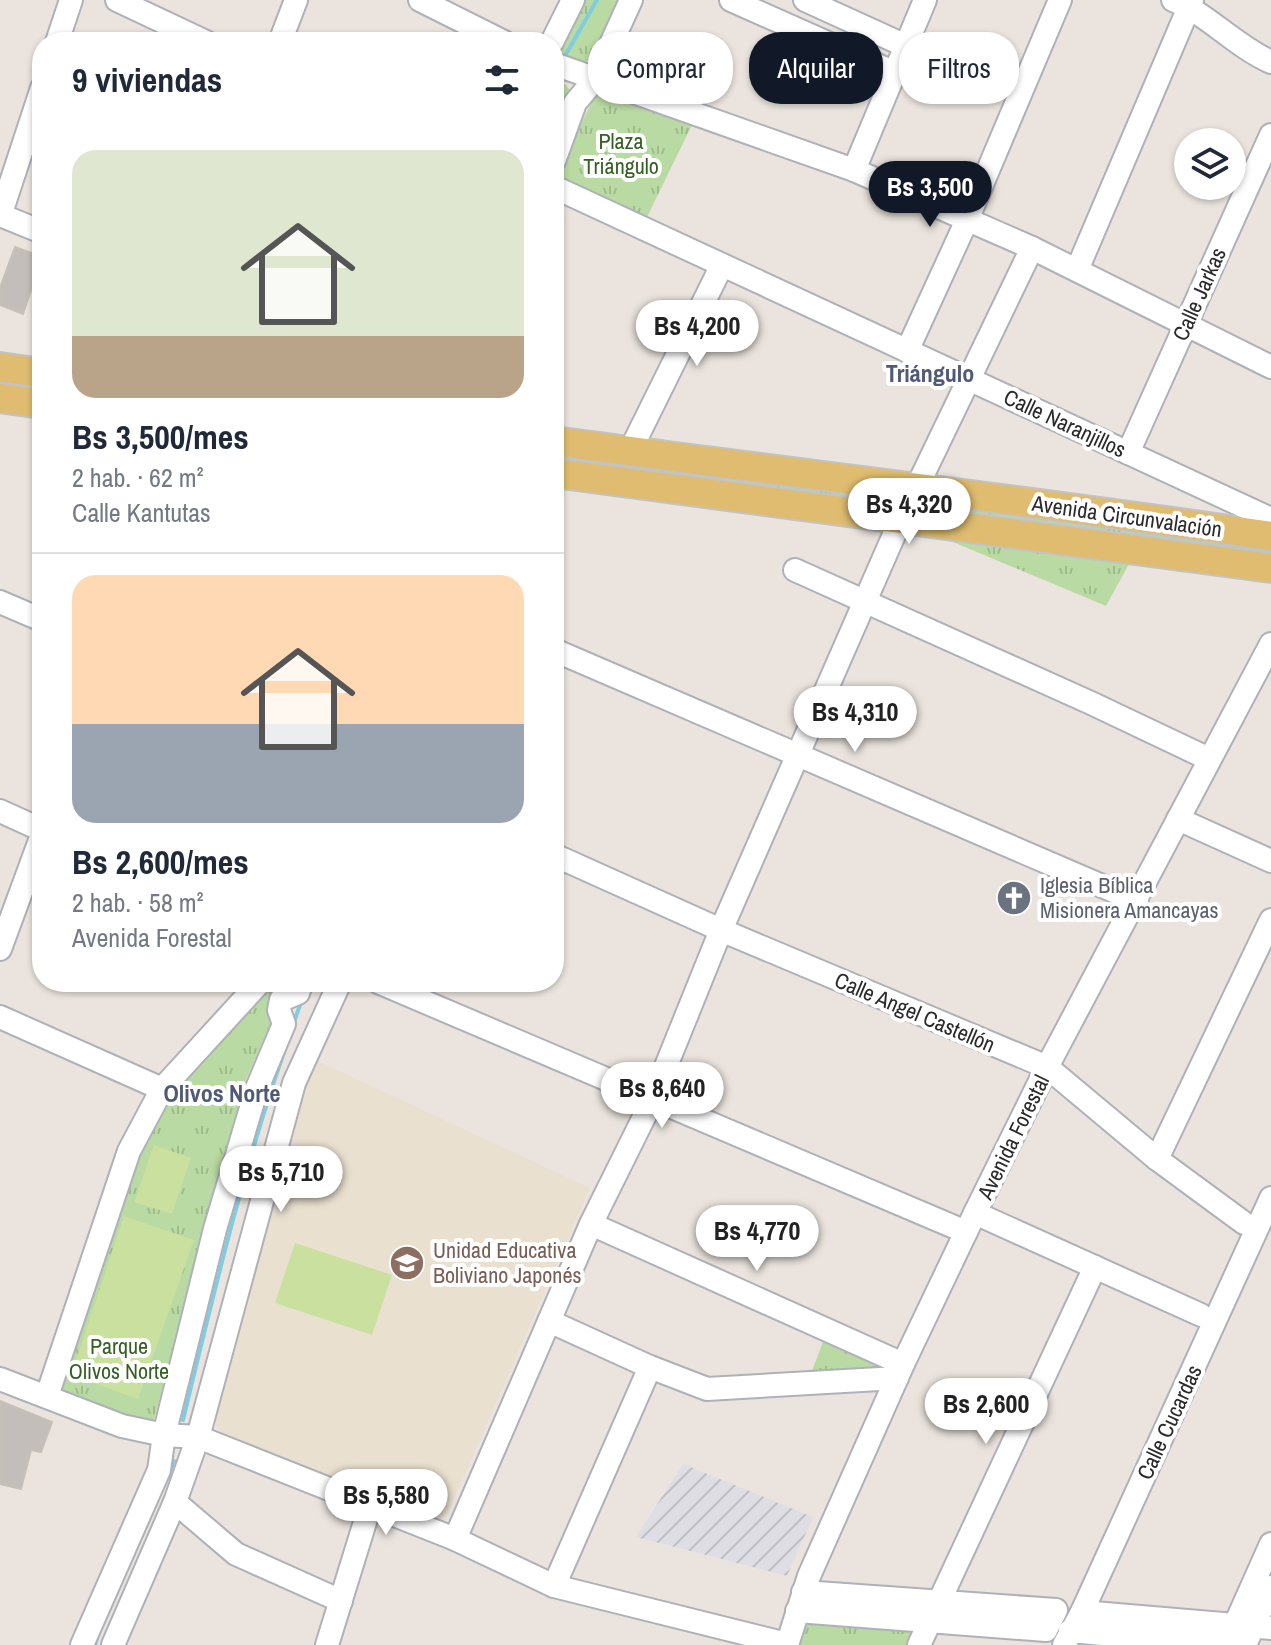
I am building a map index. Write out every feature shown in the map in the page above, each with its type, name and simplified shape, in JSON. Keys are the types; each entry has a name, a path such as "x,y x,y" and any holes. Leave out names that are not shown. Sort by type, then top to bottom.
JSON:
{"main road":[{"path":"0,367 32,372"},
{"name":"Avenida Circunvalación","path":"564,442 1105,511 1271,536"},
{"name":"Avenida Circunvalación","path":"564,474 1271,568"}],"street":[{"path":"58,32 61,0"},
{"path":"60,32 71,0"},
{"path":"117,0 163,32"},
{"path":"284,32 296,0"},
{"path":"420,0 484,32"},
{"path":"557,32 573,0"},
{"path":"616,32 631,0"},
{"path":"731,0 895,73"},
{"path":"805,0 899,43"},
{"path":"912,32 925,0"},
{"path":"907,351 967,220 1060,0"},
{"path":"1077,270 1185,2 1248,52 1271,62"},
{"path":"854,170 899,63"},
{"path":"564,68 588,76"},
{"path":"564,133 575,103 588,87"},
{"path":"666,104 854,170 1032,248 1271,367"},
{"path":"32,118 0,216 32,228"},
{"name":"Calle Jarkas","path":"1128,453 1271,135"},
{"name":"Calle Naranjillos","path":"564,192 1271,519"},
{"path":"916,489 1032,248"},
{"path":"630,451 722,265"},
{"path":"455,1539 591,1224 652,1101 721,930 901,519"},
{"path":"795,570 1209,759"},
{"path":"0,602 32,616"},
{"name":"Avenida Forestal","path":"787,1644 800,1602 900,1371 971,1223 1047,1067 1271,644"},
{"path":"564,654 1137,901"},
{"path":"0,811 32,827"},
{"path":"1178,819 1271,861"},
{"name":"Calle Angel Castellón","path":"564,859 721,930 1047,1067 1157,1159 1256,1234"},
{"path":"0,949 32,860"},
{"path":"1157,1159 1271,920"},
{"path":"47,1396 129,1151 162,1089 251,992"},
{"path":"82,1645 159,1470 164,1435 215,1229 257,1088 284,1024 279,1010 281,1000 298,992"},
{"path":"113,1645 175,1502 198,1437 294,1083 335,992"},
{"path":"401,992 652,1101 1095,1267 1201,1315"},
{"path":"0,1017 162,1089"},
{"name":"Calle Cucardas","path":"1067,1638 1082,1612 1271,1198"},
{"path":"591,1224 900,1371"},
{"path":"919,1645 1095,1267"},
{"path":"549,1321 707,1389 900,1371"},
{"path":"554,1586 650,1367"},
{"path":"0,1379 122,1426 164,1435 198,1437 455,1539 554,1586 787,1644"},
{"path":"175,1502 236,1554 341,1601"},
{"path":"327,1645 370,1506"},
{"path":"1242,1636 1271,1544"},
{"path":"1242,1636 1271,1587"},
{"path":"800,1602 934,1611"},
{"path":"1082,1612 1242,1636"},
{"path":"1067,1638 1242,1636"}],"shaded area":[{"name":"Unidad Educativa Boliviano Japonés","path":"318,1061 590,1188 447,1515 435,1520 222,1433 214,1421 301,1094"},
{"path":"683,1464 813,1517 787,1576 636,1537"}],"green space":[{"path":"581,0 618,0 603,32 588,32 588,61 577,67 564,59 564,36"},
{"path":"564,84 572,94 564,109"},
{"name":"Plaza Triángulo","path":"591,104 632,104 692,125 646,219 564,182 564,157"},
{"path":"564,450 1271,544 1271,560 564,466"},
{"path":"941,537 1129,564 1106,606"},
{"name":"Parque Olivos Norte","path":"264,992 285,992 246,1079 153,1423 56,1390 140,1148 162,1108"},
{"path":"154,1145 191,1158 172,1214 134,1202"},
{"path":"124,1216 194,1240 138,1399 71,1375"},
{"path":"295,1243 392,1275 372,1335 275,1303"},
{"path":"824,1339 886,1368 812,1371"},
{"path":"813,1618 904,1625 911,1631 909,1645 797,1645 802,1627"}],"building":[{"path":"15,247 32,253 32,287 23,314 0,305 0,288"},
{"path":"0,1401 52,1422 41,1452 31,1450 21,1489 0,1484"}],"waterway":[{"path":"565,56 597,0"},
{"path":"293,1025 302,999"},
{"path":"183,1420 241,1189 284,1052"},
{"path":"169,1473 174,1461"},
{"path":"95,1645 98,1635"}],"place":[{"name":"Iglesia Bíblica Misionera Amancayas","path":"1014,898"},
{"name":"Unidad Educativa Boliviano Japonés","path":"407,1263"}],"district":[{"name":"Triángulo","path":"930,373"},
{"name":"Olivos Norte","path":"222,1093"}]}
